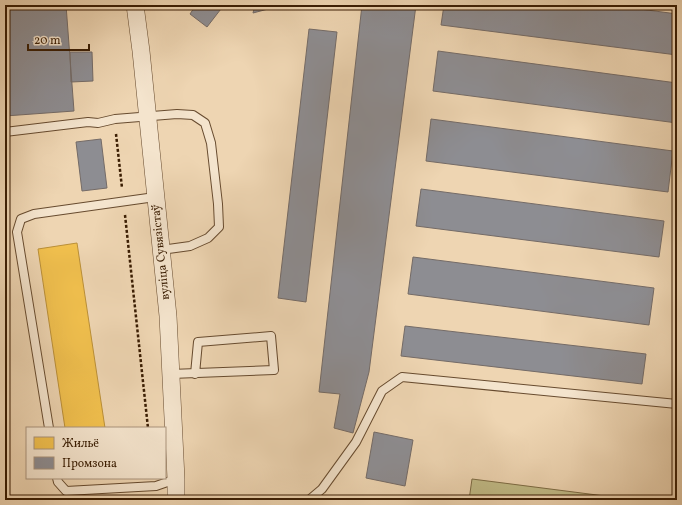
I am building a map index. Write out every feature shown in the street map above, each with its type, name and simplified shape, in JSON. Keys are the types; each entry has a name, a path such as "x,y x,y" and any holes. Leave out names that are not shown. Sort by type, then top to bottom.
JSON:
{"street":[{"name":"вуліца Сувязістаў","path":"137,6 168,316 176,500"}],"lane":[{"path":"5,132 88,122 98,123 115,119 177,114 193,115 205,123 211,143 219,227 208,238 190,246 161,250"},
{"path":"49,427 17,232 21,220 34,214 155,197"},
{"path":"170,374 195,374 274,370 271,336 198,342 195,374"},
{"path":"309,500 322,489 356,442 382,391 402,377 677,404"},
{"path":"58,479 58,482 66,491 156,486 176,479"}],"path":[{"path":"115,119 148,427"}],"shaded area":[{"path":"472,479 636,500 469,500"}],"building: Жильё":[{"path":"77,243 105,427 65,427 38,249"}],"building: Промзона":[{"path":"5,5 66,5 74,111 5,116"},
{"path":"196,5 224,5 207,27 190,14"},
{"path":"255,5 283,5 253,13"},
{"path":"362,5 416,5 369,372 353,433 334,428 340,394 319,392"},
{"path":"444,5 610,5 677,14 677,55 441,25"},
{"path":"309,29 337,32 306,302 278,298"},
{"path":"438,51 677,83 677,123 433,91"},
{"path":"70,52 92,52 93,81 71,82"},
{"path":"431,119 673,151 668,192 426,161"},
{"path":"101,139 107,188 82,191 76,142"},
{"path":"421,189 664,221 659,257 416,226"},
{"path":"413,257 654,288 649,325 408,294"},
{"path":"405,326 646,354 642,384 401,356"},
{"path":"374,432 413,440 405,486 366,478"},
{"path":"332,497 354,499 329,500"}]}
